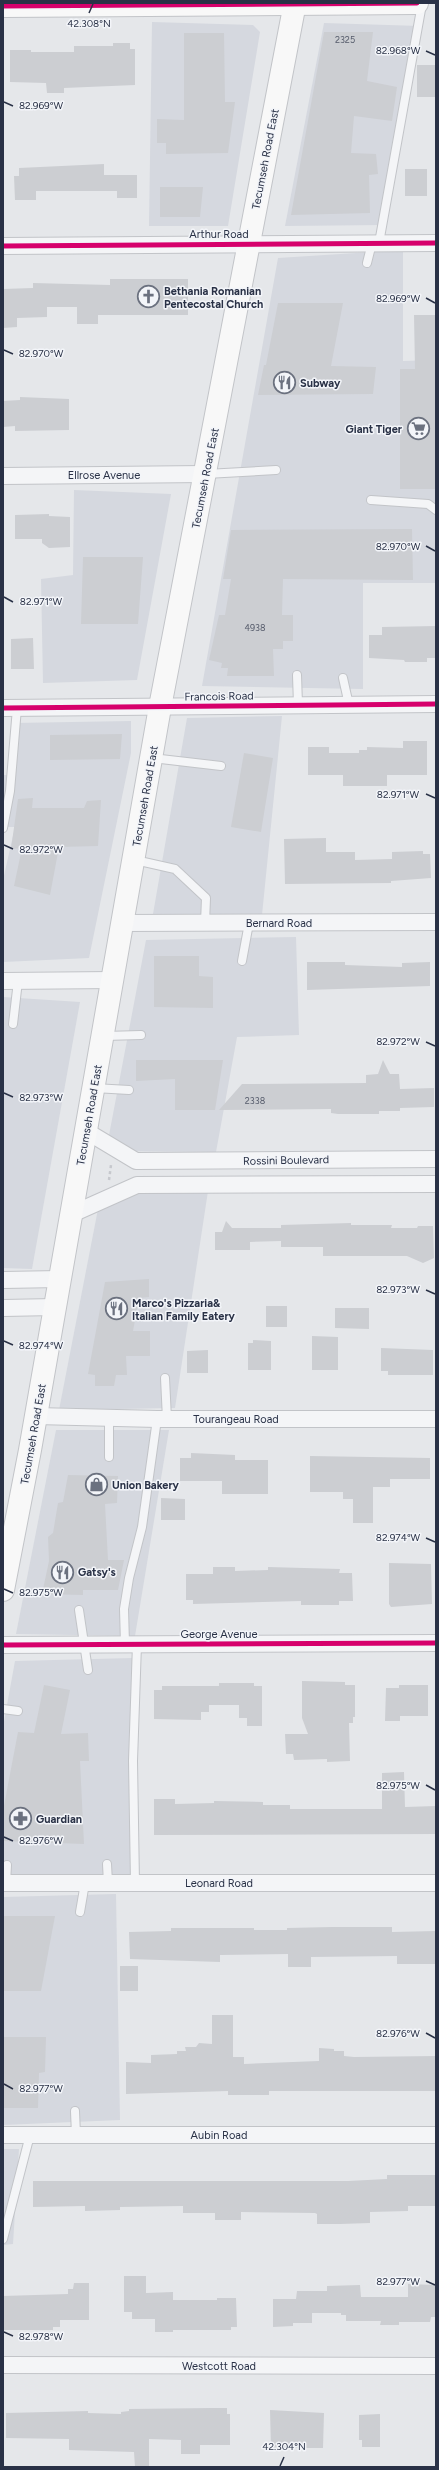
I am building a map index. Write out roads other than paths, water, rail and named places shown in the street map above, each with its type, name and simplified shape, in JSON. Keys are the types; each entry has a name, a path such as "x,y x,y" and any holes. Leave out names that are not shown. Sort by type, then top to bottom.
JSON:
{"main road":[{"name":"Tecumseh Road East","path":"3,1590 6,1562 36,1416 72,1214 160,707 295,3"},
{"path":"3,6 418,3"}],"street":[{"name":"Arthur Road","path":"3,246 436,243"},
{"name":"Ellrose Avenue","path":"3,476 205,474"},
{"name":"Francois Road","path":"10,708 436,704"},
{"name":"Bernard Road","path":"123,923 436,922"},
{"path":"11,981 113,980"},
{"path":"86,1131 136,1161 137,1185"},
{"name":"Rossini Boulevard","path":"136,1161 436,1159"},
{"path":"72,1214 137,1185 436,1184"},
{"path":"3,1280 60,1279"},
{"path":"3,1308 55,1307"},
{"name":"Tourangeau Road","path":"36,1416 162,1419 436,1419"},
{"name":"George Avenue","path":"3,1645 436,1643"},
{"name":"Leonard Road","path":"5,1883 436,1883"},
{"name":"Aubin Road","path":"3,2135 436,2135"},
{"name":"Westcott Road","path":"3,2366 436,2366"}],"lane":[{"path":"367,263 376,243 422,3"},
{"path":"205,474 276,470"},
{"path":"371,500 428,504 436,510"},
{"path":"297,675 298,705"},
{"path":"343,678 349,705"},
{"path":"3,825 10,791 10,708"},
{"path":"152,758 221,766"},
{"path":"134,860 175,868 206,898 205,923"},
{"path":"242,961 249,923"},
{"path":"11,981 13,1024"},
{"path":"103,1036 142,1035"},
{"path":"94,1088 129,1090"},
{"path":"135,1883 131,1644 124,1609 129,1578 142,1527 162,1419 165,1378"},
{"path":"109,1418 109,1457"},
{"path":"79,1610 88,1670"},
{"path":"3,1709 18,1711"},
{"path":"107,1864 108,1883"},
{"path":"5,1883 7,1865"},
{"path":"80,1912 85,1883"},
{"path":"75,2111 76,2135"},
{"path":"3,2239 30,2135"}],"place":[{"name":"Bethania Romanian Pentecostal Church","path":"149,297"},
{"name":"Subway","path":"285,383"},
{"name":"Giant Tiger","path":"418,429"},
{"name":"Marco's Pizzaria& Italian Family Eatery","path":"117,1309"},
{"name":"Union Bakery","path":"96,1485"},
{"name":"Gatsy's","path":"62,1572"},
{"name":"Guardian","path":"21,1819"}]}
